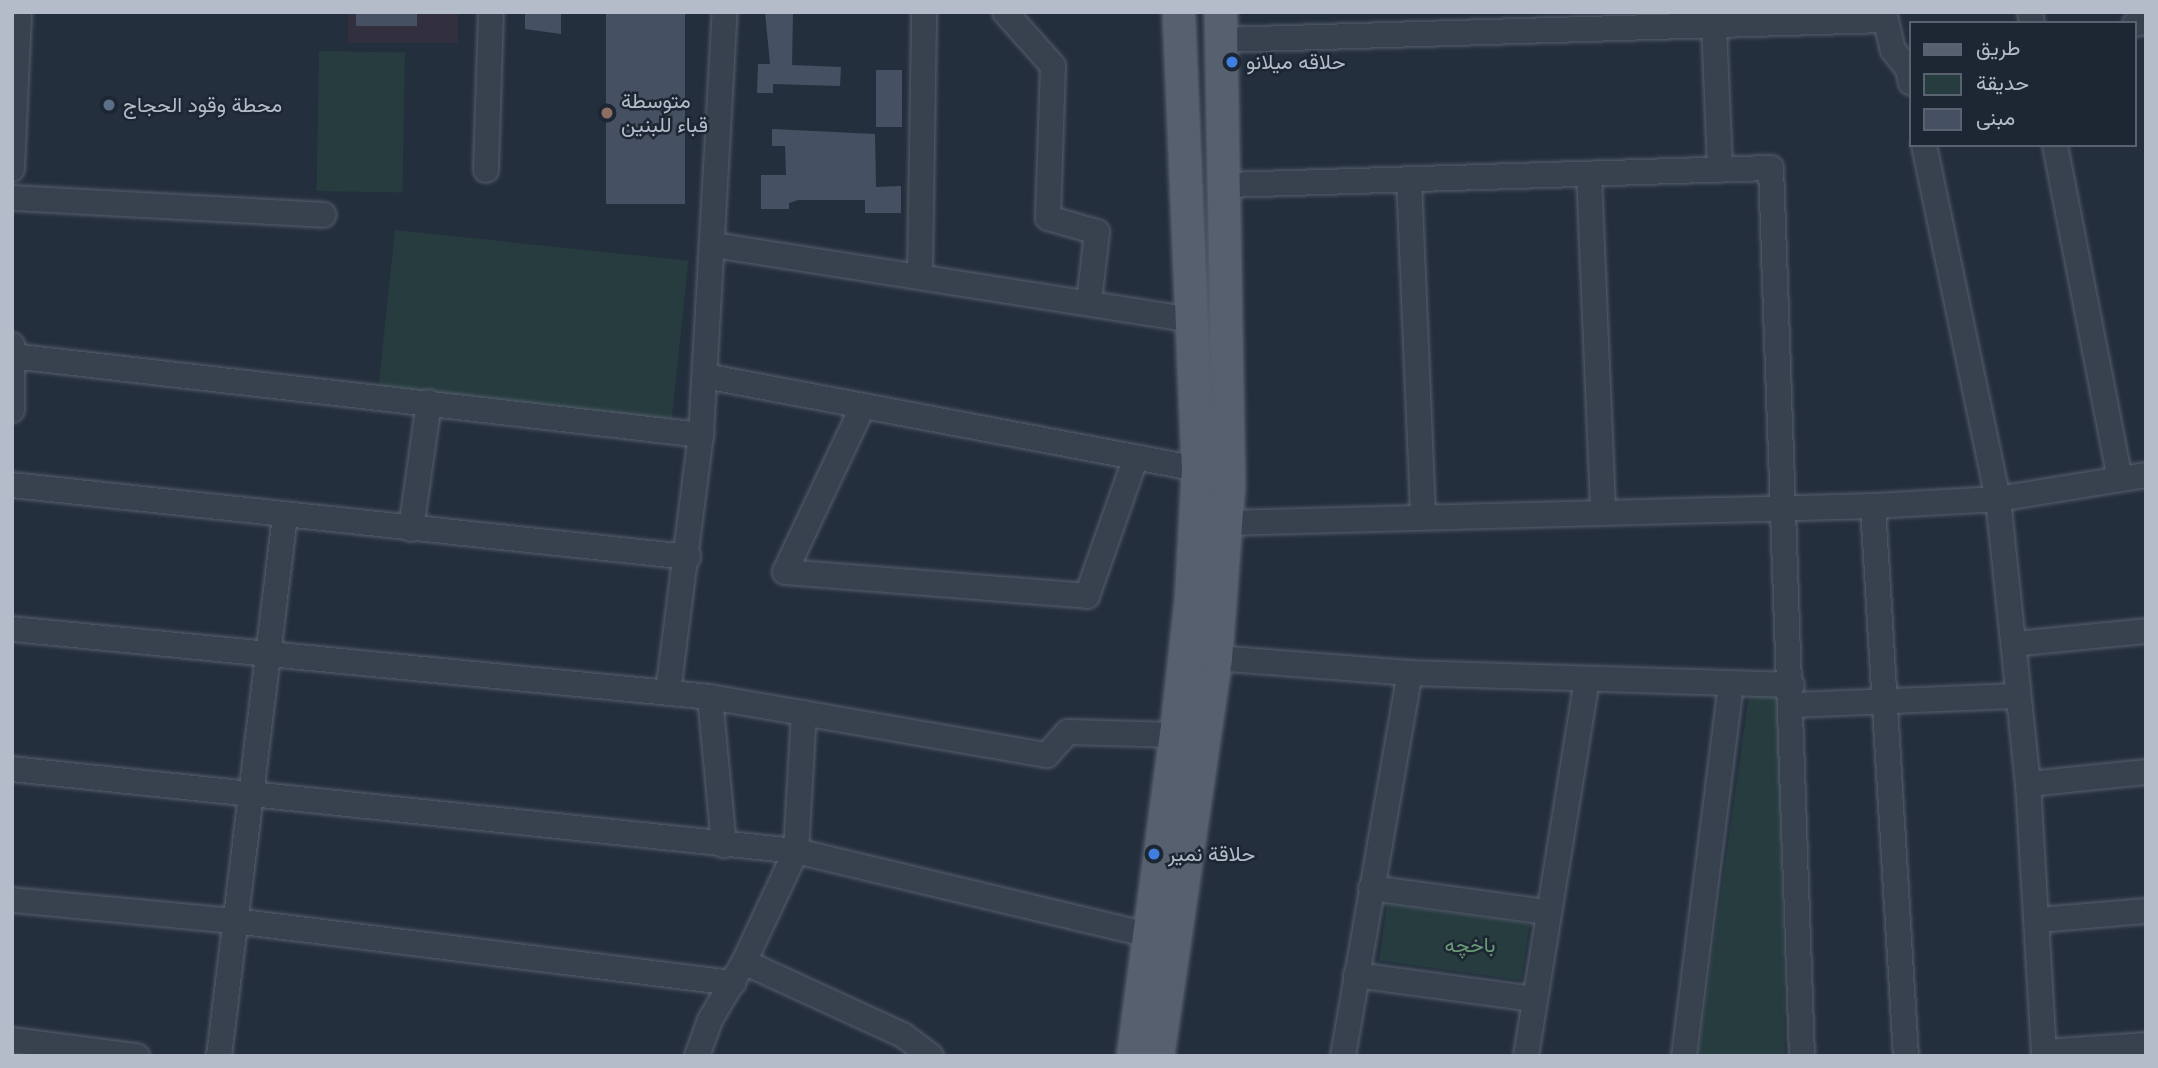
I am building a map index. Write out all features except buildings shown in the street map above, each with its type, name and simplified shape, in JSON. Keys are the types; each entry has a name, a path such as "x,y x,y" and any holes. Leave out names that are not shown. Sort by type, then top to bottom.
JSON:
{"main road":[{"path":"1133,1056 1176,735 1191,600 1198,469 1194,320 1179,12"},
{"path":"1158,1056 1216,658 1227,523 1226,185 1221,26"}],"street":[{"path":"12,169 19,12"},
{"path":"486,170 491,12"},
{"path":"668,692 688,557 701,435 714,245 725,12"},
{"path":"920,275 924,12"},
{"path":"1005,12 1011,24 1053,66 1048,218 1097,232 1088,302"},
{"path":"1221,26 1392,23 1714,25 1885,16 1893,50 1910,73"},
{"path":"1714,25 1720,170"},
{"path":"1924,147 1998,499 2028,784 2039,920 2044,1054 2146,1045"},
{"path":"2055,147 2120,479"},
{"path":"1226,185 1771,168 1792,695 1802,1056"},
{"path":"1589,174 1603,513"},
{"path":"1409,179 1423,517"},
{"path":"12,198 324,215"},
{"path":"714,245 920,275 1194,320"},
{"path":"12,410 13,353 701,435"},
{"path":"705,376 1198,469"},
{"path":"411,529 429,402"},
{"path":"863,406 785,572 1087,596 1136,457"},
{"path":"1227,523 1873,506 1998,499 2146,475"},
{"path":"12,485 688,557"},
{"path":"1873,506 1906,1056"},
{"path":"219,1056 285,516"},
{"path":"12,629 710,697 1047,755 1068,732 1176,735"},
{"path":"2014,644 2146,631"},
{"path":"1216,658 1410,673 1731,684 1792,695 1884,703 2017,696"},
{"path":"1343,1056 1410,673"},
{"path":"1526,1056 1547,912 1587,680"},
{"path":"1684,1056 1731,684"},
{"path":"710,697 724,845"},
{"path":"697,1056 710,1020 739,973 796,851 804,713"},
{"path":"12,769 796,851 1149,935"},
{"path":"2028,784 2146,772"},
{"path":"1371,888 1547,912"},
{"path":"12,900 739,973 903,1035 931,1056"},
{"path":"2039,920 2146,911"},
{"path":"1356,975 1534,999"},
{"path":"12,1040 137,1056"}],"shaded area":[{"path":"348,12 458,12 458,43 348,43"}],"green space":[{"path":"319,51 405,53 403,192 317,191"},
{"path":"395,230 688,261 671,422 378,391"},
{"path":"1749,694 1779,694 1785,1056 1698,1056"},
{"name":"باخچە","path":"1387,904 1530,924 1522,980 1379,960"}],"place":[{"name":"حلاقه ميلانو","path":"1232,62"},
{"name":"محطة وقود الحجاج","path":"109,105"},
{"name":"متوسطة قباء للبنين","path":"607,113"},
{"name":"حلاقة نمير","path":"1154,854"}]}
